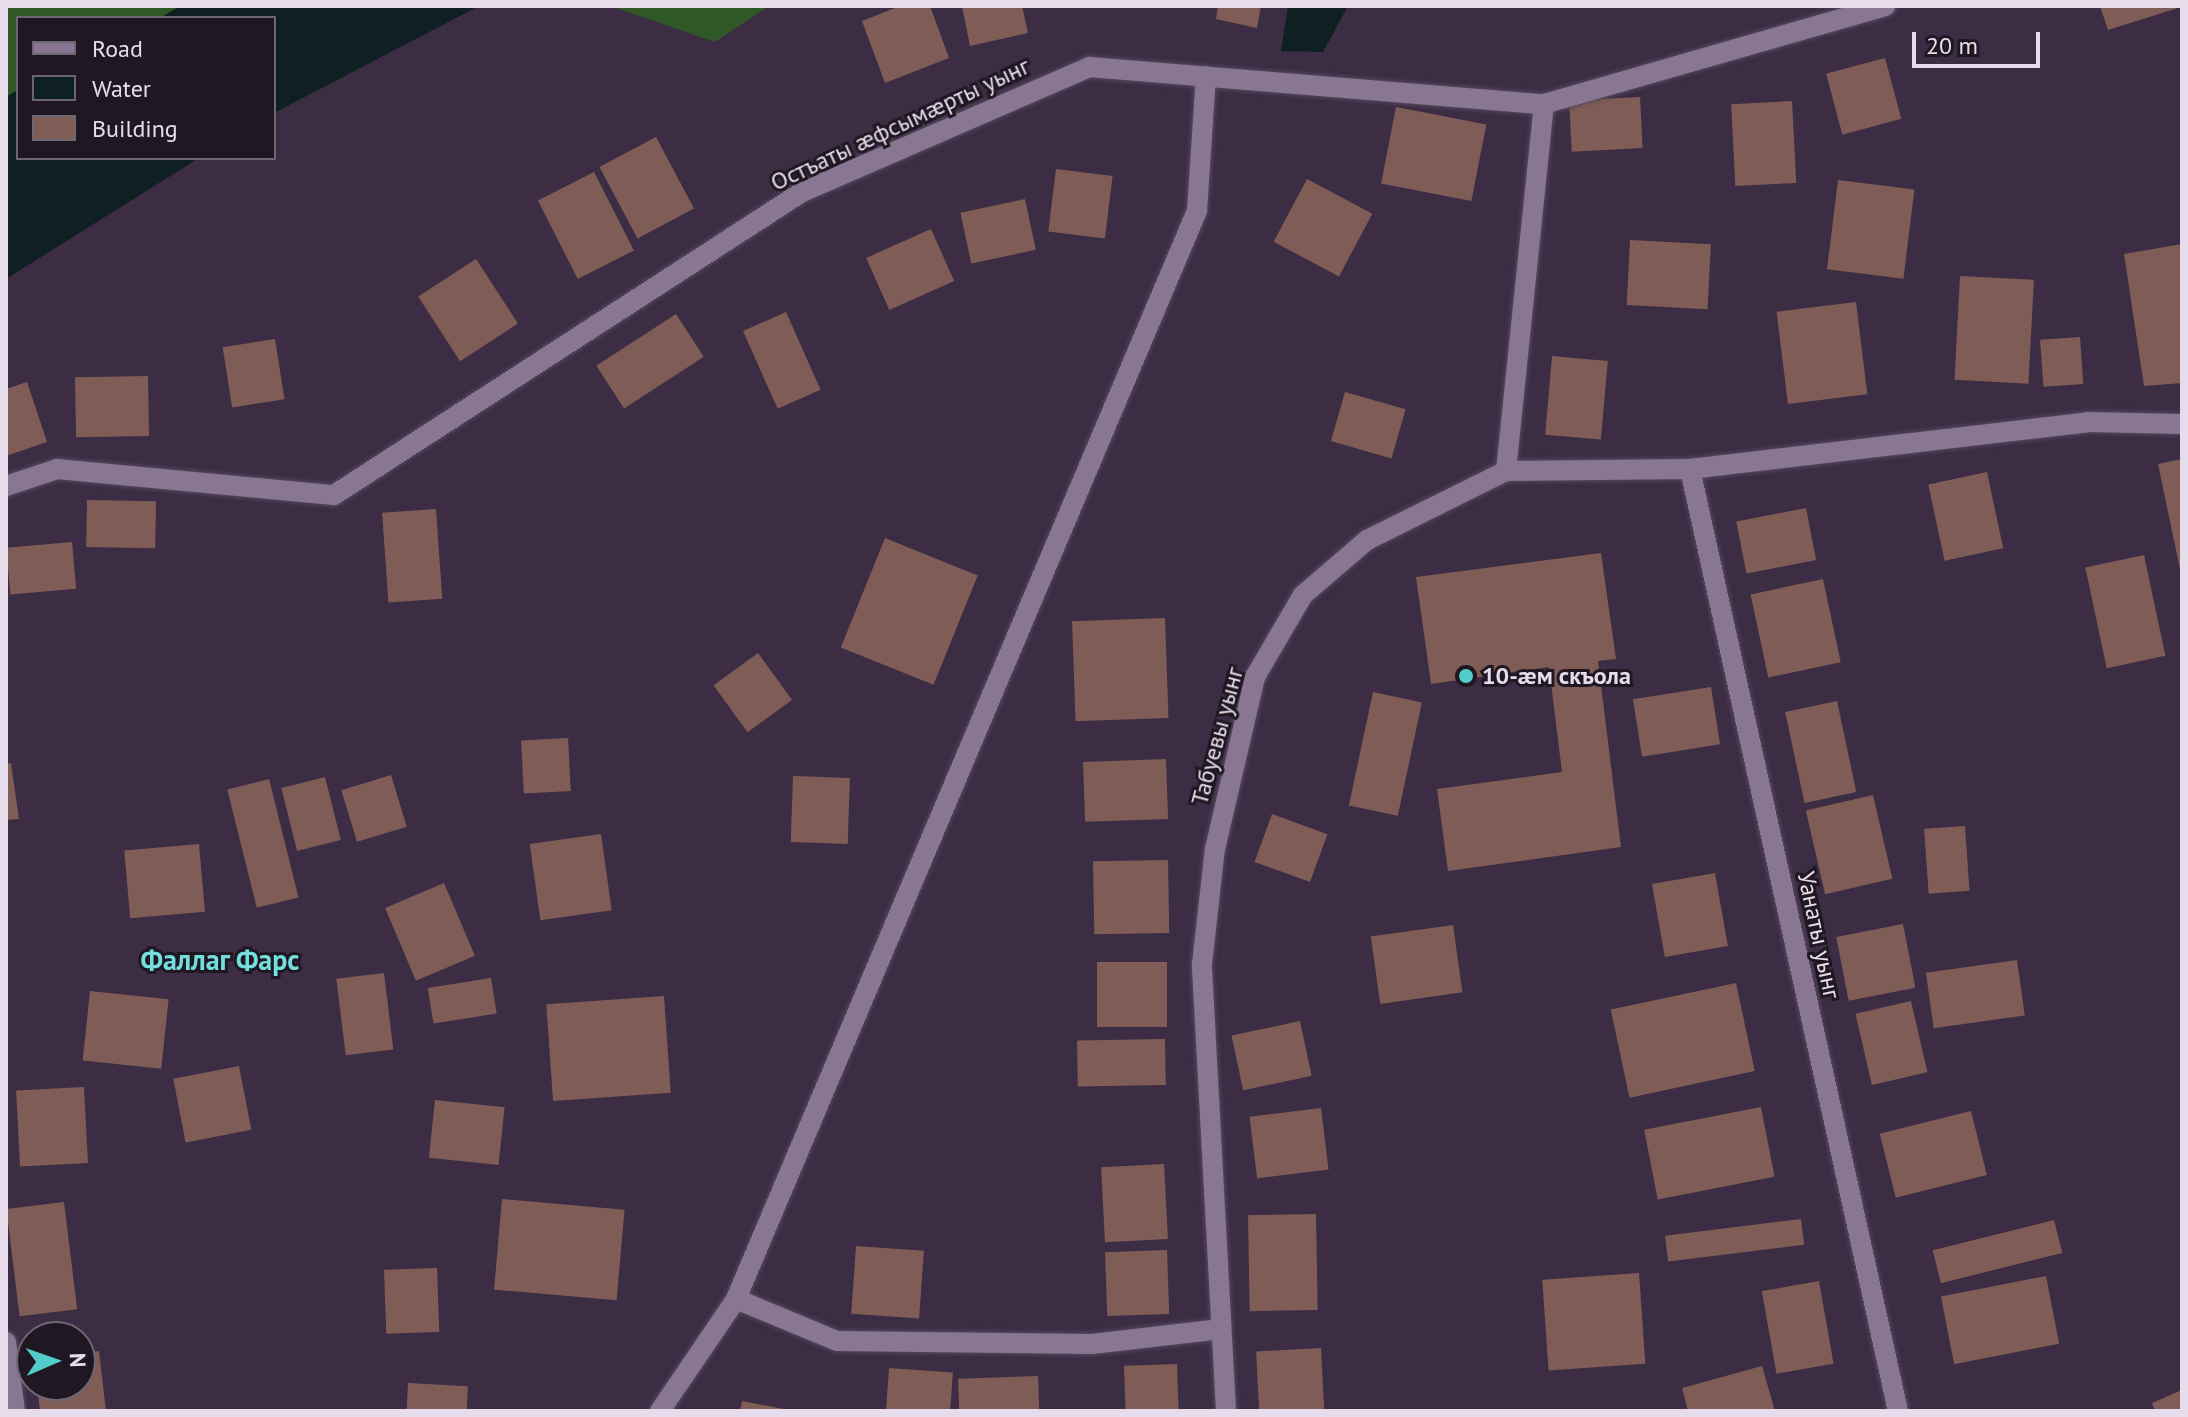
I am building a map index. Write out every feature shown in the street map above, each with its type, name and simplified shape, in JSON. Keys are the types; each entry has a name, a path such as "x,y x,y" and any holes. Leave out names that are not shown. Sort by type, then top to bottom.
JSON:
{"street":[{"name":"Остъаты æфсымæрты уынг","path":"6,486 57,469 334,495 802,192 1090,67 1544,104 1885,6"},
{"path":"660,1411 736,1299 1197,211 1206,76"},
{"path":"1544,104 1506,471 1690,469 2088,422 2182,424"},
{"name":"Уанаты уынг","path":"1690,469 1898,1411"},
{"name":"Табуевы уынг","path":"1226,1411 1202,964 1215,849 1255,677 1303,595 1367,540 1506,471"},
{"path":"736,1299 837,1341 1092,1344 1221,1329"},
{"path":"6,1342 15,1411"}],"green space":[{"path":"6,6 180,6 163,16 16,16 16,91 6,97"},
{"path":"610,6 769,6 715,42"}],"water":[{"path":"180,6 479,6 276,112 276,16 163,16"},
{"path":"1288,6 1348,6 1323,52 1281,51"},
{"path":"16,91 16,160 196,160 6,279 6,97"}],"building":[{"path":"900,6 930,6 949,58 885,83 862,21"},
{"path":"962,6 1022,6 1028,33 970,46"},
{"path":"1218,6 1261,6 1257,28 1216,19"},
{"path":"2100,6 2181,6 2181,7 2108,30"},
{"path":"1885,58 1901,119 1842,135 1826,74"},
{"path":"1640,97 1643,148 1572,152 1569,101"},
{"path":"1792,101 1796,183 1735,186 1731,104"},
{"path":"1396,107 1486,125 1471,201 1381,184"},
{"path":"656,137 694,209 638,239 599,167"},
{"path":"1056,169 1113,176 1105,238 1048,232"},
{"path":"594,172 634,250 578,279 538,201"},
{"path":"1307,179 1372,214 1339,276 1274,242"},
{"path":"1838,180 1914,189 1903,279 1827,269"},
{"path":"1025,199 1036,250 971,264 960,213"},
{"path":"931,229 954,281 889,310 866,258"},
{"path":"1630,240 1711,244 1707,309 1627,305"},
{"path":"2182,244 2182,383 2144,386 2124,254"},
{"path":"476,259 518,324 460,361 418,297"},
{"path":"1960,276 2034,280 2028,384 1955,380"},
{"path":"1856,302 1867,394 1788,404 1777,312"},
{"path":"786,312 821,390 778,409 743,331"},
{"path":"676,314 704,357 624,409 596,366"},
{"path":"2080,337 2083,384 2043,387 2040,340"},
{"path":"275,339 285,399 232,408 223,347"},
{"path":"1552,356 1608,361 1601,440 1545,435"},
{"path":"148,376 149,436 76,437 75,377"},
{"path":"27,382 47,442 6,456 6,389"},
{"path":"1345,392 1406,409 1392,458 1331,441"},
{"path":"2182,459 2182,574 2181,574 2158,464"},
{"path":"1987,472 2003,548 1945,561 1928,484"},
{"path":"87,500 156,501 155,548 86,547"},
{"path":"1806,508 1816,560 1746,574 1736,522"},
{"path":"436,509 442,599 388,603 382,513"},
{"path":"885,538 978,575 934,685 841,647"},
{"path":"72,542 76,589 10,595 6,548"},
{"path":"1601,553 1616,659 1598,661 1621,847 1448,871 1437,789 1562,772 1549,667 1431,684 1416,577"},
{"path":"2144,555 2165,656 2107,668 2085,567"},
{"path":"1823,579 1841,662 1768,678 1751,594"},
{"path":"1165,618 1168,718 1076,721 1072,621"},
{"path":"758,653 792,700 748,732 714,685"},
{"path":"1711,687 1720,744 1642,757 1633,699"},
{"path":"1373,692 1422,702 1398,816 1349,805"},
{"path":"1837,701 1856,792 1804,803 1785,712"},
{"path":"568,738 571,791 524,793 521,740"},
{"path":"1166,759 1168,819 1085,822 1083,762"},
{"path":"11,763 19,819 6,820 6,764"},
{"path":"391,775 407,827 357,842 341,790"},
{"path":"793,776 850,778 848,844 791,842"},
{"path":"325,777 341,840 297,851 281,788"},
{"path":"269,779 299,897 257,908 227,789"},
{"path":"1873,795 1892,879 1825,894 1806,811"},
{"path":"1272,814 1327,834 1310,882 1255,862"},
{"path":"1965,826 1970,891 1929,894 1924,829"},
{"path":"601,834 612,910 540,920 530,844"},
{"path":"199,844 205,912 130,918 124,851"},
{"path":"1168,860 1169,933 1094,934 1093,861"},
{"path":"1715,873 1728,946 1665,957 1652,884"},
{"path":"444,883 475,956 416,981 385,908"},
{"path":"1903,924 1915,988 1849,1001 1836,937"},
{"path":"1453,925 1462,992 1380,1004 1371,937"},
{"path":"2017,960 2025,1015 1934,1028 1926,973"},
{"path":"1097,962 1167,962 1167,1027 1097,1027"},
{"path":"384,973 393,1049 346,1055 336,979"},
{"path":"491,978 497,1014 433,1024 428,988"},
{"path":"1736,983 1755,1071 1630,1098 1611,1010"},
{"path":"90,991 169,999 161,1069 83,1061"},
{"path":"664,996 671,1093 553,1101 546,1004"},
{"path":"1911,1001 1927,1072 1872,1085 1855,1014"},
{"path":"1300,1021 1312,1076 1243,1090 1232,1036"},
{"path":"1165,1039 1166,1085 1078,1087 1077,1041"},
{"path":"239,1066 251,1130 186,1143 173,1079"},
{"path":"84,1087 88,1163 20,1166 16,1091"},
{"path":"435,1100 505,1107 499,1165 429,1158"},
{"path":"1761,1107 1775,1177 1658,1199 1644,1130"},
{"path":"1321,1108 1329,1170 1257,1178 1250,1117"},
{"path":"1971,1111 1987,1175 1896,1198 1880,1134"},
{"path":"1164,1164 1168,1239 1105,1242 1101,1167"},
{"path":"502,1199 625,1210 617,1300 494,1290"},
{"path":"64,1202 77,1309 20,1316 6,1209"},
{"path":"1316,1214 1318,1310 1250,1311 1248,1215"},
{"path":"1801,1219 1804,1245 1668,1262 1665,1236"},
{"path":"2054,1220 2062,1253 1941,1283 1933,1250"},
{"path":"856,1246 924,1251 919,1319 851,1314"},
{"path":"1167,1250 1169,1314 1107,1316 1105,1252"},
{"path":"437,1268 439,1332 386,1334 384,1270"},
{"path":"1639,1273 1645,1364 1549,1371 1542,1280"},
{"path":"2046,1276 2059,1344 1954,1364 1941,1296"},
{"path":"1819,1281 1834,1364 1776,1374 1762,1291"},
{"path":"1321,1348 1324,1410 1259,1411 1256,1351"},
{"path":"96,1351 99,1351 106,1411 40,1411 39,1401 96,1401"},
{"path":"1177,1364 1179,1411 1126,1411 1124,1366"},
{"path":"1762,1366 1775,1411 1688,1411 1682,1388"},
{"path":"889,1368 953,1372 950,1411 886,1411"},
{"path":"1038,1376 1039,1411 959,1411 958,1379"},
{"path":"408,1383 468,1386 467,1411 407,1411"},
{"path":"2182,1390 2182,1411 2155,1411 2152,1403"},
{"path":"742,1401 789,1410 789,1411 740,1411"}],"place":[{"name":"10-æм скъола","path":"1466,676"}],"district":[{"name":"Фаллаг Фарс","path":"220,960"}]}
